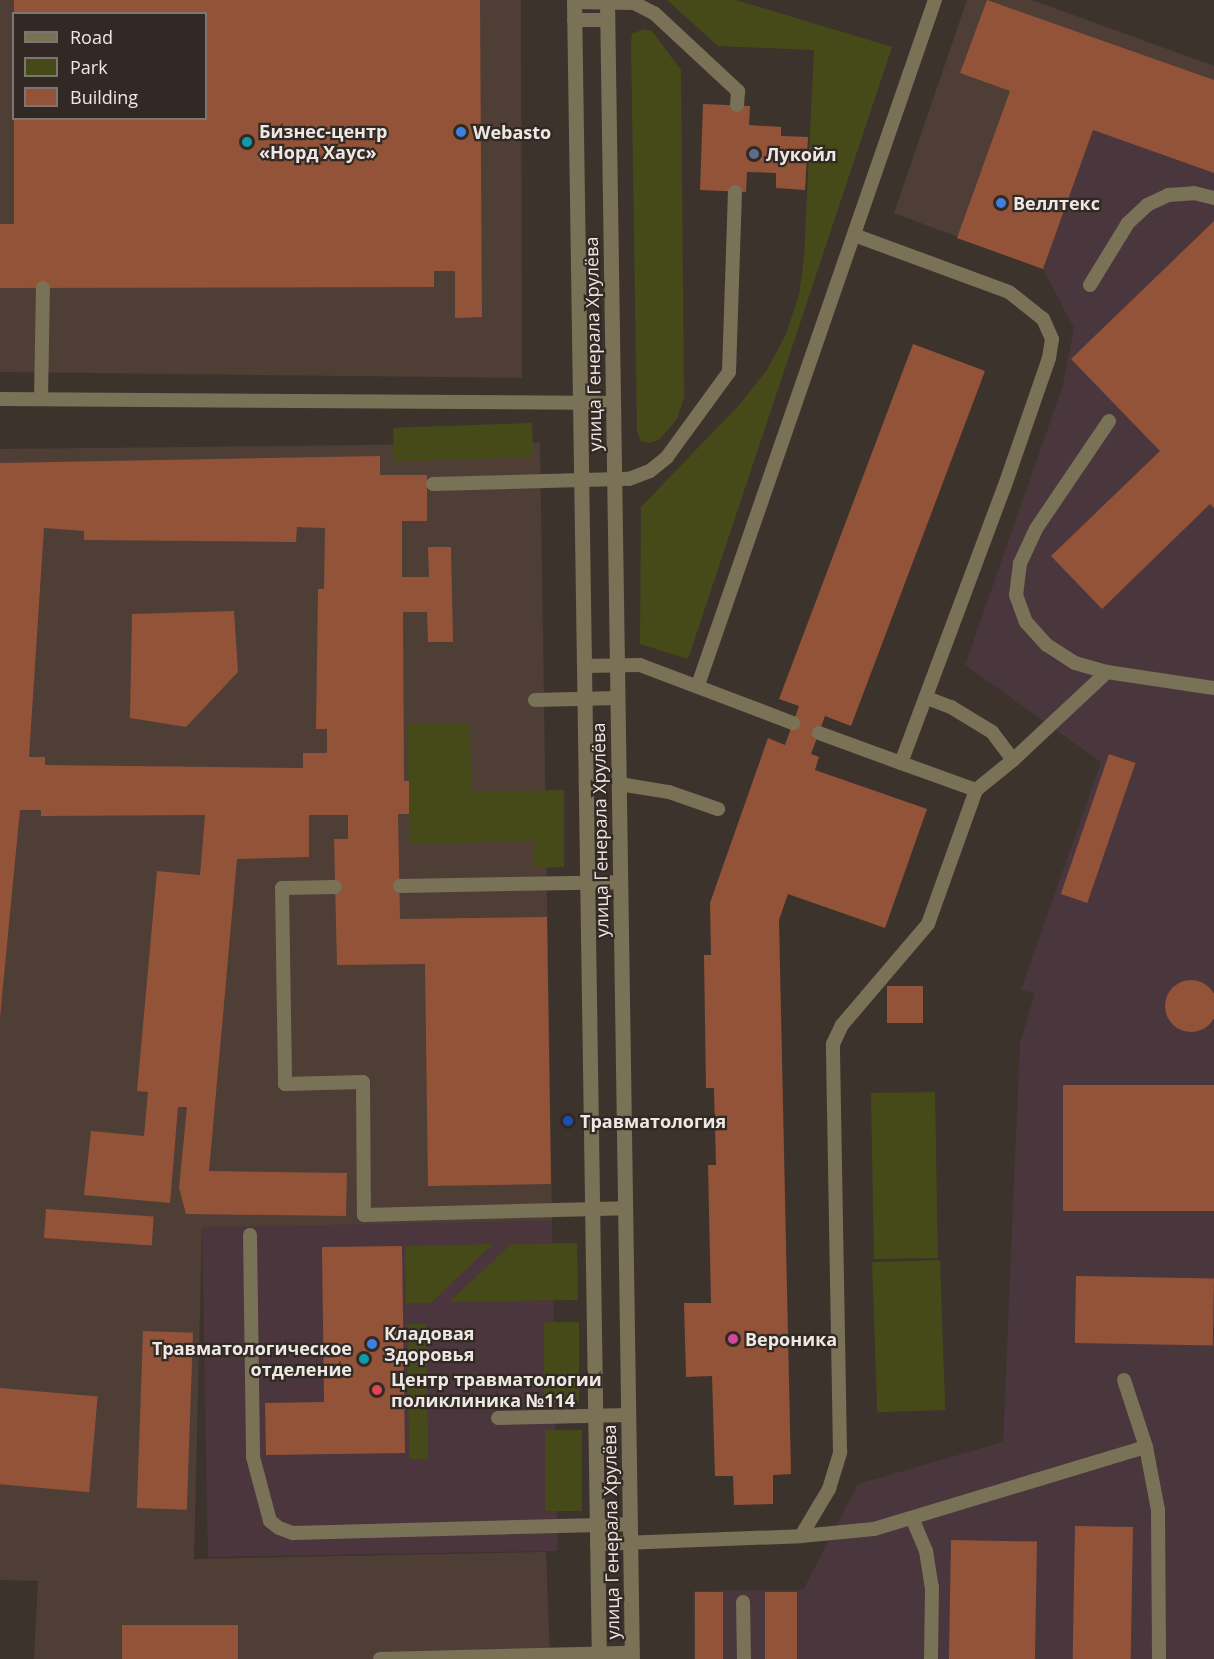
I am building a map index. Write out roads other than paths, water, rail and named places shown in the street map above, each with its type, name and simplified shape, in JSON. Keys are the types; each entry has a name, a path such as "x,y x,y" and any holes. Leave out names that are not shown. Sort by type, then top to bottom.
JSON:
{"street":[{"name":"улица Генерала Хрулёва","path":"574,1 599,1656"},
{"name":"улица Генерала Хрулёва","path":"607,1 632,1656"}],"lane":[{"path":"698,685 935,0"},
{"path":"574,1 634,3 654,13 738,91 737,105"},
{"path":"574,20 607,20"},
{"path":"433,484 614,480 650,471 667,457 729,372 735,192"},
{"path":"1090,285 1128,222 1147,205 1168,195 1194,193 1214,198"},
{"path":"854,235 1010,292 1043,320 1052,339 1049,358 927,698 901,762"},
{"path":"41,399 43,288"},
{"path":"0,399 613,403"},
{"path":"1110,421 1036,529 1020,563 1016,595 1026,622 1047,645 1075,663 1107,672 1214,688"},
{"path":"584,666 640,665 698,685 793,723"},
{"path":"801,1536 829,1489 840,1452 833,1044 842,1025 928,924 976,790 1013,760 1107,672"},
{"path":"535,700 617,698"},
{"path":"927,698 951,707 992,732 1013,760"},
{"path":"819,733 976,790"},
{"path":"619,784 669,792 718,809"},
{"path":"400,886 620,882"},
{"path":"335,887 282,888 285,1084 363,1082 364,1215 625,1208"},
{"path":"250,1235 253,1457 270,1521 293,1533 630,1524"},
{"path":"1125,1380 1146,1447 1158,1510 1159,1659"},
{"path":"498,1418 628,1415"},
{"path":"597,1544 801,1536 874,1529 1146,1447"},
{"path":"912,1518 926,1551 932,1587 931,1659"},
{"path":"743,1602 744,1659"},
{"path":"380,1659 632,1656"}],"place":[{"name":"Webasto","path":"461,132"},
{"name":"Бизнес-центр «Норд Хаус»","path":"247,142"},
{"name":"Лукойл","path":"754,154"},
{"name":"Веллтекс","path":"1001,203"},
{"name":"Травматология","path":"568,1121"},
{"name":"Вероника","path":"733,1339"},
{"name":"Кладовая Здоровья","path":"372,1344"},
{"name":"Травматологическое отделение","path":"364,1359"},
{"name":"Центр травматологии поликлиника №114","path":"377,1390"}]}
